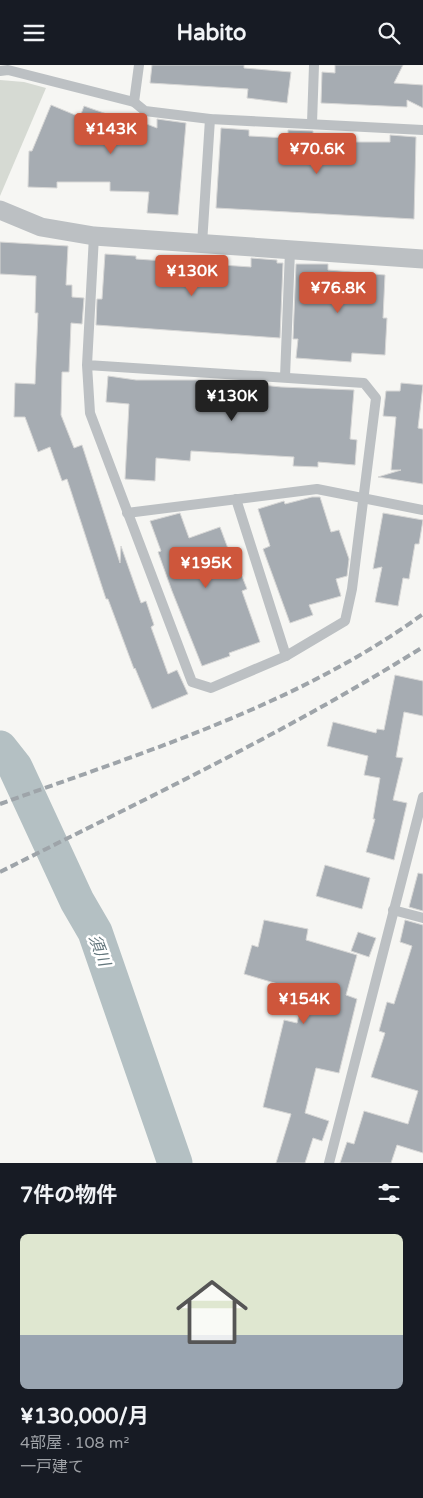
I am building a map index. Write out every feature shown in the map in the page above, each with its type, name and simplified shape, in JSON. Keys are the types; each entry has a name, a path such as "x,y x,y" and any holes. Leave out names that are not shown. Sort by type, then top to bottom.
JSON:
{"street":[{"path":"0,210 41,227 94,237 423,259"}],"lane":[{"path":"134,101 139,65"},
{"path":"312,123 314,65"},
{"path":"0,71 8,71 134,101 145,111 210,119 423,130"},
{"path":"202,245 210,119"},
{"path":"87,365 364,383 376,398 352,589 346,621 286,657 211,688 192,682 90,413 87,365 94,237"},
{"path":"285,377 290,251"},
{"path":"127,513 317,489 423,510"},
{"path":"236,499 286,657"},
{"path":"329,1163 423,797"},
{"path":"394,910 423,918"}],"shaded area":[{"path":"0,80 24,82 46,88 0,196"}],"building":[{"path":"152,65 244,65 244,68 291,72 287,103 247,98 248,89 150,83"},
{"path":"335,65 403,65 394,83 423,85 423,108 407,100 407,107 321,103 322,72 335,73"},
{"path":"51,105 80,117 84,106 118,118 120,114 157,128 157,119 186,123 178,215 147,213 149,192 110,191 110,182 57,182 57,188 28,187 29,151 32,151"},
{"path":"221,128 249,130 249,136 288,138 288,130 313,131 313,135 348,136 348,142 390,142 390,135 416,137 414,219 216,208"},
{"path":"0,242 68,246 66,285 72,285 72,297 84,298 82,324 71,323 69,372 62,372 61,415 74,448 82,445 120,563 121,546 141,603 146,601 154,625 151,627 168,674 177,670 188,694 152,709 134,669 108,599 106,599 67,479 62,481 50,447 38,452 25,417 14,417 15,383 35,384 38,313 35,313 36,276 0,274"},
{"path":"105,254 136,256 136,259 251,267 251,258 277,260 277,263 283,263 280,338 96,325 97,299 102,299"},
{"path":"296,264 328,264 328,270 385,275 383,318 387,318 385,355 352,353 351,362 296,358 298,339 293,339"},
{"path":"108,376 136,380 213,380 281,387 354,390 350,439 357,440 355,465 318,462 318,467 293,466 294,457 191,451 190,461 156,458 155,481 125,479 129,404 106,402"},
{"path":"401,383 423,385 418,428 423,429 423,484 378,477 401,470 391,470 396,417 383,416 386,391 400,391"},
{"path":"312,497 320,497 331,532 339,530 349,559 347,576 336,579 341,596 309,605 313,615 290,623 263,549 270,546 258,509 284,501 285,504"},
{"path":"180,513 189,538 220,527 233,562 236,561 247,589 242,591 260,642 229,653 230,656 202,666 158,552 161,551 150,521"},
{"path":"383,513 423,520 419,544 415,544 409,579 403,578 398,606 375,602 382,567 373,569"},
{"path":"395,675 423,681 423,716 404,712 396,757 403,758 393,800 407,803 394,860 366,852 375,819 373,819 380,778 364,775 368,756 327,746 333,722 376,733 377,729 384,730"},
{"path":"325,865 370,878 362,909 316,896"},
{"path":"418,873 423,874 423,911 409,907"},
{"path":"264,920 308,929 306,940 357,955 346,995 357,999 339,1073 316,1068 305,1113 329,1121 322,1141 313,1138 305,1163 276,1163 291,1114 263,1107 284,1020 297,1023 305,992 244,974 252,945 258,947"},
{"path":"405,920 423,925 423,1153 397,1145 391,1163 340,1163 347,1142 354,1144 364,1111 408,1124 418,1091 371,1077 385,1033 379,1031 387,1002 394,1004 412,946 400,942"},
{"path":"358,932 376,938 369,957 351,951"}],"waterway":[{"name":"須川","path":"0,748 15,767 77,901 95,932 175,1163"}],"railway":[{"path":"0,804 219,724 324,675 375,646 423,614"},
{"path":"0,872 267,737 423,647"}]}
